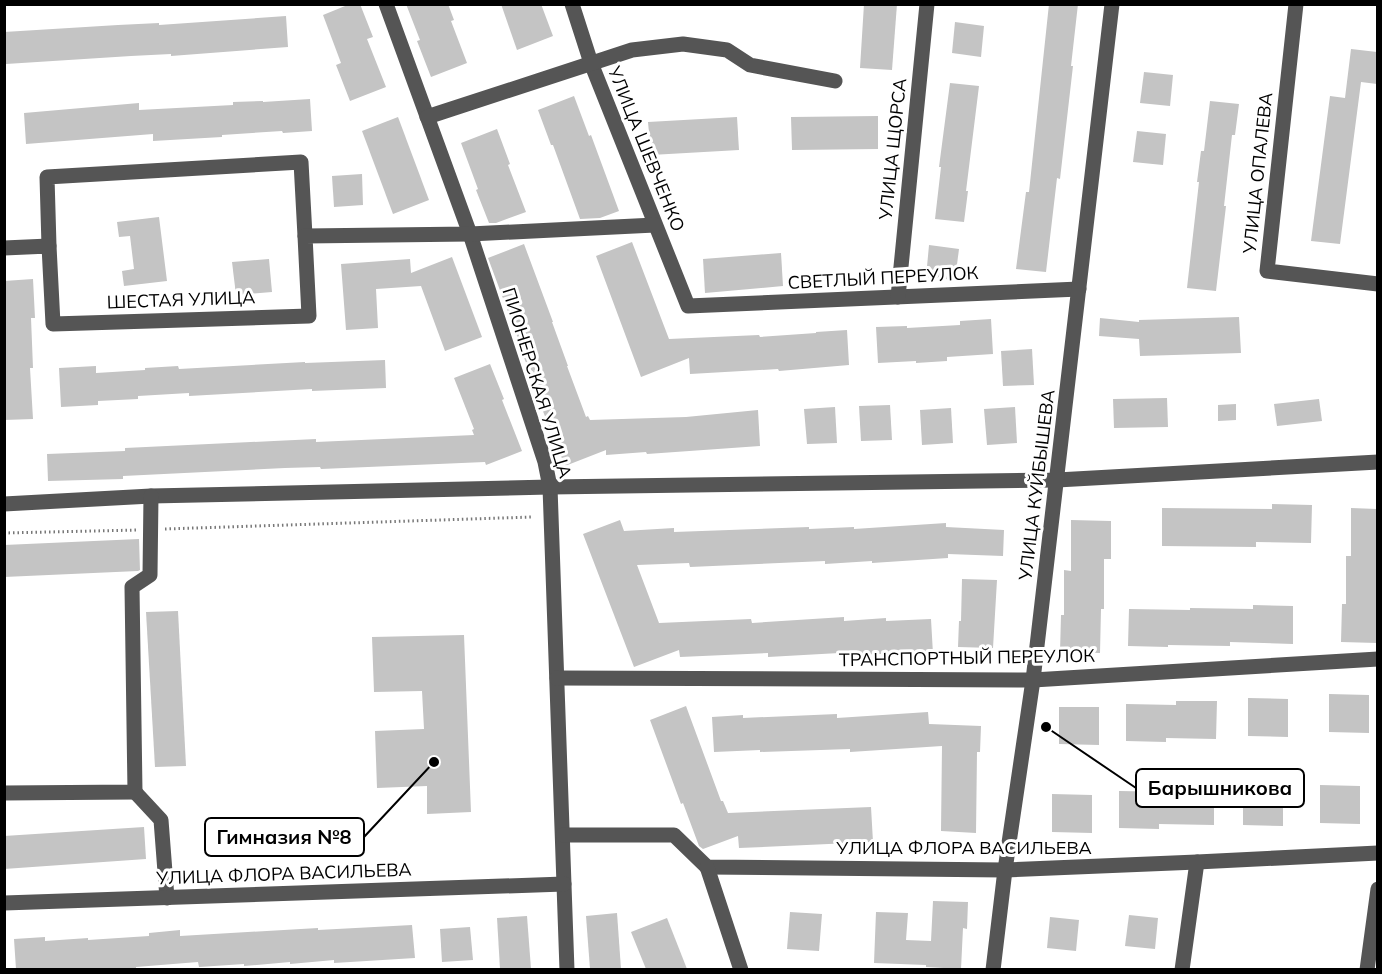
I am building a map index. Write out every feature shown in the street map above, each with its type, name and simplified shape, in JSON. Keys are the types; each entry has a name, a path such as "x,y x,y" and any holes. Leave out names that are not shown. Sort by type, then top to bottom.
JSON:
{"street":[{"name":"ПИОНЕРСКАЯ УЛИЦА","path":"386,4 470,234 545,462 550,487 567,969"},
{"name":"УЛИЦА ШЕВЧЕНКО","path":"572,4 591,63 688,306"},
{"name":"УЛИЦА ЩОРСА","path":"898,297 927,4"},
{"name":"УЛИЦА КУЙБЫШЕВА","path":"993,969 1033,680 1112,4"},
{"name":"УЛИЦА ОПАЛЕВА","path":"1296,4 1267,271 1377,284"},
{"path":"427,117 632,50 682,44 727,50 750,65 835,81"},
{"name":"ШЕСТАЯ УЛИЦА","path":"301,162 309,316 53,324 49,246 47,177 301,162"},
{"path":"305,236 470,234 655,225"},
{"path":"4,248 49,246"},
{"name":"СВЕТЛЫЙ ПЕРЕУЛОК","path":"688,306 1079,289"},
{"path":"4,504 151,496 550,487 1057,480 1377,462"},
{"path":"151,496 150,575 132,587 135,792 161,820 167,898"},
{"name":"ТРАНСПОРТНЫЙ ПЕРЕУЛОК","path":"557,678 1033,680 1377,659"},
{"path":"4,793 135,792"},
{"path":"563,835 674,835 707,867 741,969"},
{"name":"УЛИЦА ФЛОРА ВАСИЛЬЕВА","path":"707,867 1005,870 1377,853"},
{"path":"1182,969 1197,862"},
{"name":"УЛИЦА ФЛОРА ВАСИЛЬЕВА","path":"4,903 564,884"},
{"path":"1367,969 1377,889"}],"path":[{"path":"4,533 532,518"}],"building":[{"path":"350,4 360,4 373,37 367,39 386,87 350,101 336,65 341,63 323,15"},
{"path":"406,4 448,4 454,20 451,21 467,63 431,77"},
{"path":"501,4 541,4 553,36 517,50"},
{"path":"864,4 897,4 892,70 860,68"},
{"path":"1049,4 1078,4 1060,179 1057,178 1046,272 1016,269 1026,192 1029,192"},
{"path":"286,16 288,47 171,56 171,54 6,64 4,32"},
{"path":"955,22 984,26 981,57 952,53"},
{"path":"1351,49 1377,52 1377,84 1361,82 1340,244 1311,241 1330,96 1345,98"},
{"path":"1144,72 1173,75 1170,106 1140,103"},
{"path":"950,83 979,86 964,222 935,219"},
{"path":"574,96 619,211 600,218 580,219 538,110"},
{"path":"310,99 312,131 283,133 282,131 153,141 153,134 26,144 24,113 139,103 139,110 233,105 233,102"},
{"path":"1210,101 1239,104 1235,135 1232,135 1216,291 1187,288 1199,182 1197,182 1201,151 1204,151"},
{"path":"878,116 878,149 792,150 791,117"},
{"path":"398,117 429,200 393,214 362,131"},
{"path":"737,117 739,150 651,155 648,122"},
{"path":"497,129 526,212 496,223 489,223 461,143"},
{"path":"1137,131 1166,134 1163,165 1133,162"},
{"path":"362,174 363,205 334,207 332,176"},
{"path":"159,217 167,281 124,286 122,271 134,269 130,236 119,237 117,222"},
{"path":"632,242 669,339 759,335 760,337 847,330 849,365 779,371 778,369 690,374 689,358 641,377 596,256"},
{"path":"524,244 586,417 588,416 590,420 686,417 758,410 760,446 647,454 646,452 606,455 606,450 565,466 534,389 536,388 488,258"},
{"path":"929,245 959,249 955,280 926,277"},
{"path":"781,253 783,286 705,293 703,259"},
{"path":"452,257 482,337 445,351 421,286 376,289 378,328 346,330 341,264 410,259 411,273"},
{"path":"269,259 272,292 236,295 232,262"},
{"path":"33,279 35,318 31,318 33,368 30,368 33,419 4,420 4,281"},
{"path":"1239,317 1241,353 1140,356 1139,339 1099,336 1100,318 1139,322 1139,320"},
{"path":"991,319 993,354 947,357 947,361 878,363 876,327 960,325 960,321"},
{"path":"1032,349 1034,385 1003,386 1001,351"},
{"path":"385,360 386,388 312,391 312,389 189,396 189,393 138,396 138,399 98,401 98,405 61,407 59,368 96,366 96,373 178,366 179,369"},
{"path":"490,364 522,451 486,465 485,462 321,469 320,467 285,468 123,476 123,479 48,481 47,454 316,439 316,442 474,435 472,430 474,429 454,378"},
{"path":"1167,398 1168,427 1114,428 1113,399"},
{"path":"1319,399 1322,421 1277,426 1274,404"},
{"path":"1236,404 1236,420 1218,421 1218,405"},
{"path":"890,405 892,440 861,441 859,406"},
{"path":"835,407 837,443 807,444 804,409"},
{"path":"1015,407 1017,443 987,445 984,409"},
{"path":"951,408 953,443 922,445 920,410"},
{"path":"1272,504 1312,505 1311,543 1256,542 1256,547 1162,546 1162,508 1272,509"},
{"path":"1351,508 1377,509 1377,643 1341,642 1342,604 1346,604 1346,556 1351,556"},
{"path":"620,520 624,531 674,528 674,532 809,527 809,529 854,527 854,529 946,523 946,527 1004,530 1003,556 948,554 948,558 872,563 872,561 825,564 825,561 690,567 689,563 637,565 659,623 751,619 752,623 844,617 844,621 886,618 886,621 931,619 933,654 857,655 857,652 768,657 768,653 680,657 679,650 634,667 583,534"},
{"path":"1071,520 1111,521 1111,559 1104,559 1104,609 1101,609 1100,653 1060,652 1061,615 1064,615 1064,570 1071,571"},
{"path":"139,539 140,570 138,571 4,577 4,545"},
{"path":"962,579 997,580 993,648 958,647"},
{"path":"1253,605 1293,606 1293,644 1230,642 1230,646 1128,646 1129,609 1253,609"},
{"path":"178,611 186,766 155,767 146,612"},
{"path":"464,635 471,812 427,814 427,786 377,788 375,731 424,729 422,691 374,692 372,637"},
{"path":"1329,694 1369,695 1369,733 1329,732"},
{"path":"1248,698 1288,699 1288,737 1248,736"},
{"path":"1176,701 1217,701 1216,739 1166,738 1166,742 1126,741 1126,704 1176,705"},
{"path":"686,706 721,801 728,813 871,807 873,842 739,848 738,836 703,849 699,846 683,803 681,804 650,720"},
{"path":"1059,707 1099,707 1099,745 1059,744"},
{"path":"928,712 929,724 981,726 980,752 977,752 976,833 941,831 942,746 850,752 850,749 714,752 712,717 837,714 837,718"},
{"path":"1320,785 1360,786 1360,824 1320,823"},
{"path":"1174,787 1214,787 1214,825 1159,824 1159,829 1119,828 1119,791 1174,792"},
{"path":"1243,787 1283,788 1283,826 1243,825"},
{"path":"1052,794 1092,795 1092,833 1052,832"},
{"path":"144,827 146,859 4,869 4,836"},
{"path":"933,901 968,902 967,929 963,928 961,969 874,963 876,912 908,913 906,940 931,941"},
{"path":"790,912 822,914 819,951 787,949"},
{"path":"617,913 621,969 590,969 586,916"},
{"path":"1129,915 1158,918 1155,949 1125,946"},
{"path":"527,916 531,969 500,969 497,918"},
{"path":"1050,917 1079,920 1076,951 1047,948"},
{"path":"667,918 687,969 646,969 631,932"},
{"path":"412,925 415,958 199,967 198,962 136,967 136,969 16,969 14,939 45,937 45,941 88,938 88,940 149,936 149,933 180,930 180,936"},
{"path":"470,927 473,960 442,962 440,929"}],"place":[{"name":"Барышникова","path":"1046,727"},
{"name":"Гимназия №8","path":"434,762"}]}
